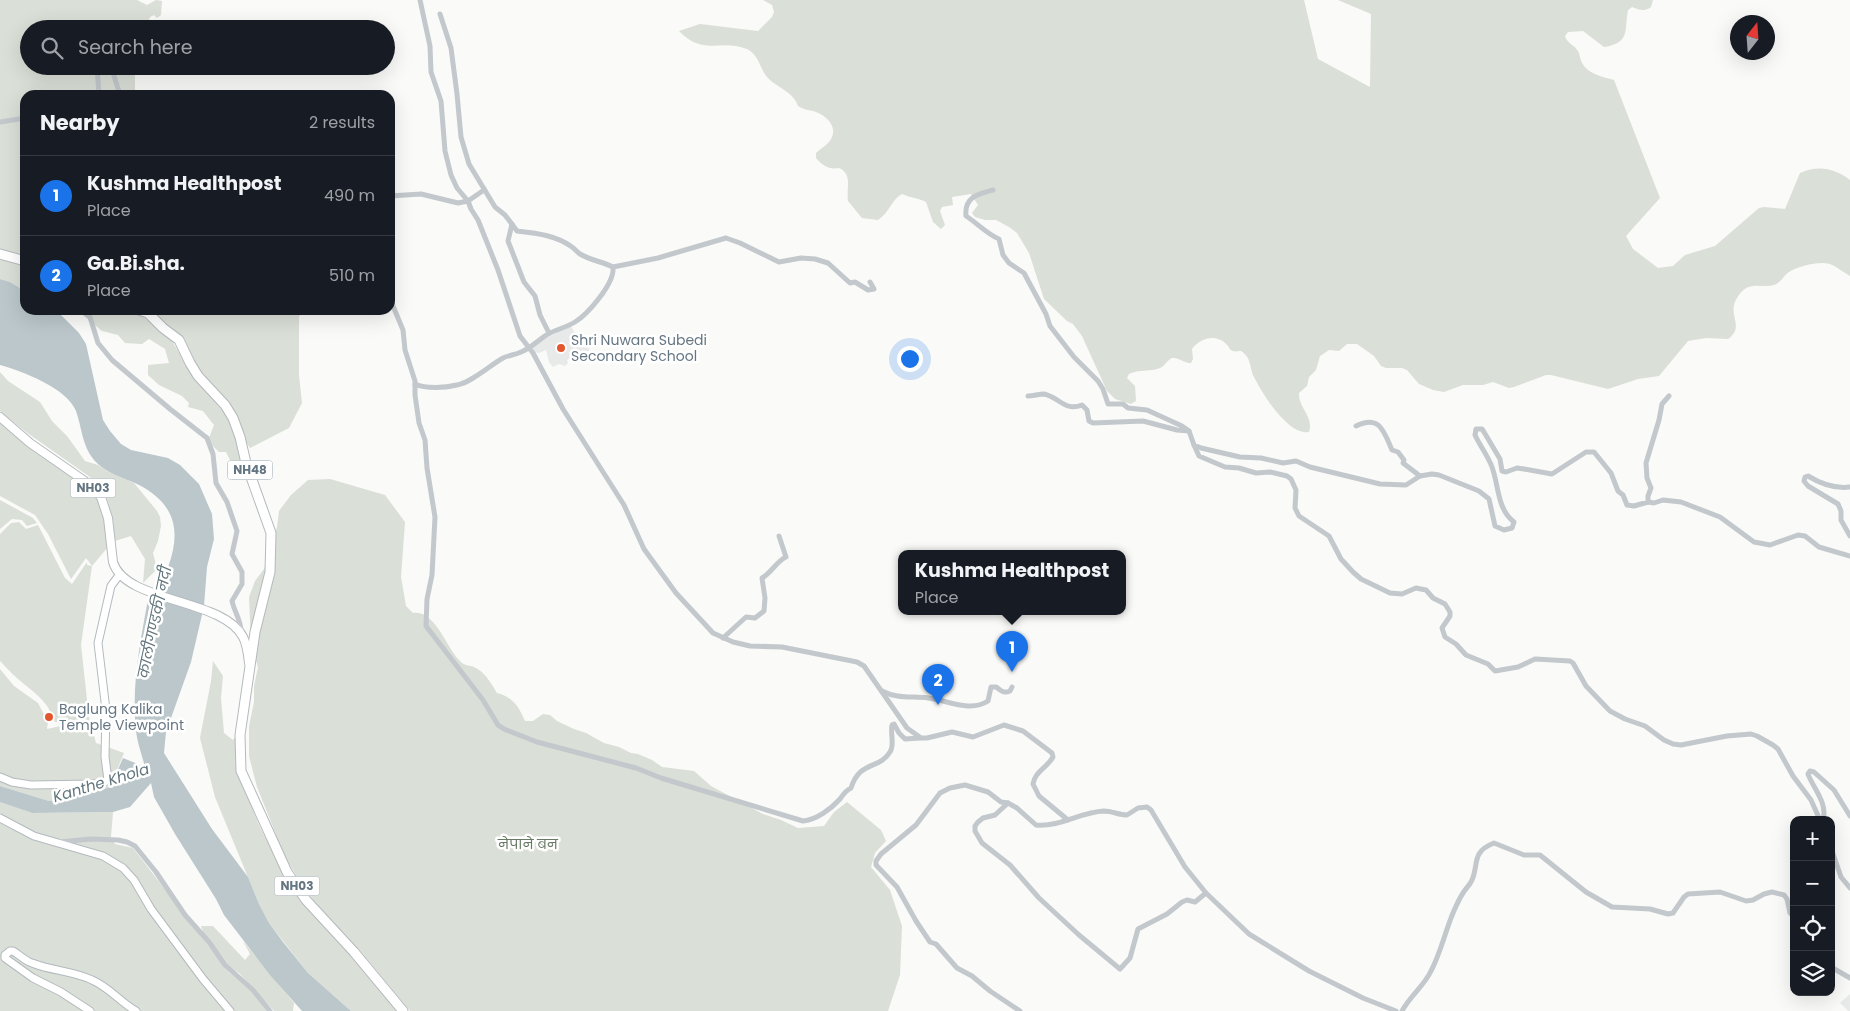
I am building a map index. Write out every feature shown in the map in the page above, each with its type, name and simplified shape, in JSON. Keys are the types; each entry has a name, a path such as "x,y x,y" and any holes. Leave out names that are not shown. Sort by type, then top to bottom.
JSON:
{"highway":[{"path":"0,254 20,260"},
{"name":"NH48","path":"150,315 179,340 198,376 225,404 233,418 246,463 271,532 270,572 255,632 250,666"},
{"name":"NH03","path":"250,666 240,735 241,771 287,872 306,900 354,952 403,1011"}],"main road":[{"name":"NH03","path":"0,416 30,442 89,484 101,497 108,518 113,562 115,569 120,574"},
{"path":"0,777 12,782 31,785 92,784 103,783 108,780 106,710 98,643 111,586 120,574 141,588 216,615 231,623 241,635"},
{"name":"NH03","path":"241,635 250,666"},
{"path":"0,818 34,836 103,856 123,868 134,880 151,909 202,980 230,1011"},
{"path":"90,1011 76,1000 33,978 8,961 5,958 7,952 13,951 30,963 91,979 104,986 136,1011"}],"street":[{"path":"420,0 430,46 431,72 441,102 445,151 450,175 457,188 468,201 470,209 478,220 498,270 520,336 533,353 563,409 624,505 644,549 676,593 713,633 733,642 750,646 782,647 857,662 864,666 907,728 920,738"},
{"path":"440,14 451,48 460,137 469,164 495,207 505,215 517,231 535,232 540,235 553,237 571,246 580,254 613,267 650,260 726,238 779,262 801,258 815,259 828,263 850,283 855,282 868,290 874,289 870,282"},
{"path":"98,75 99,90"},
{"path":"114,75 118,90"},
{"path":"0,122 20,119"},
{"path":"395,196 421,194 458,202 468,201 484,190"},
{"path":"994,190 977,194 970,199 966,205 966,216 990,235 999,239 1003,255 1009,263 1024,274 1046,314 1050,326 1074,357 1098,381 1108,404 1123,404 1128,408 1147,410 1182,426 1189,431 1199,456 1217,464 1256,473 1270,472 1292,479 1296,490 1295,508 1299,516 1328,536 1341,559 1353,572 1361,579 1390,593 1402,594 1416,588 1421,588 1433,598 1445,604 1450,612 1450,616 1442,628 1444,635 1469,657 1482,661 1495,671 1518,667 1535,659 1570,661 1586,686 1610,711 1645,726 1664,740 1673,744 1681,745 1727,736 1750,734 1757,736 1778,749 1793,776 1811,800 1820,816"},
{"path":"512,224 508,241 524,282 535,296 540,315 549,333"},
{"path":"415,384 430,387 456,385 472,379 502,358 528,348 549,333 573,324 584,315 608,285 613,275 613,267"},
{"path":"395,310 404,330 405,350 415,384 419,423 426,440 427,468 435,517 432,576 427,599 426,626 483,700 498,725 537,742 636,768 661,778 803,821 810,821 831,808 851,788 859,773 887,756 892,750 892,725 894,724 899,734 905,739 927,738 952,732 973,737 1004,725 1023,732 1052,753 1053,757 1038,773 1033,784 1039,796 1068,820"},
{"path":"87,315 90,318 98,343 112,360 207,438 213,454 216,483 227,502 236,531 232,554 242,572 242,584 232,601 236,616 242,625 241,635"},
{"path":"1028,396 1046,395 1064,406 1082,405 1087,410 1089,421 1093,423 1143,421 1177,430 1189,431"},
{"path":"1648,502 1648,496 1651,491 1647,478 1646,463 1662,404 1669,396"},
{"path":"1356,426 1375,423 1382,427 1392,450 1398,452 1404,460 1403,463 1420,476"},
{"path":"1194,445 1240,457 1262,458 1284,463 1296,461 1380,484 1406,485 1420,476 1439,475 1479,491 1489,499 1495,526 1504,530 1512,528 1514,522 1503,509 1492,467 1475,435 1476,429 1479,428 1484,432 1500,459 1502,471 1506,472 1517,468 1552,474 1586,452 1592,451 1596,453 1611,472 1618,492 1623,495 1627,505 1634,506 1663,500 1681,502 1720,517 1738,528 1754,542 1770,545 1802,535 1819,547 1850,556"},
{"path":"1850,487 1828,486 1808,476 1805,477 1804,481 1808,486 1838,504 1841,511 1841,520 1850,536"},
{"path":"723,638 746,617 755,618 764,611 762,578 768,576 782,558 786,557 779,536"},
{"path":"882,691 897,697 929,698 957,705 973,706 988,701 991,687 996,686 1001,691 1007,692 1012,687"},
{"path":"1824,816 1821,800 1808,774 1810,771 1814,772 1834,790 1850,816"},
{"path":"1020,1011 990,991 972,976 956,968 936,944 930,942 897,887 876,865 881,854 916,825 940,793 950,788 964,785 988,792 1002,802 1017,808 1036,825 1058,824 1104,811 1127,815 1142,806 1149,808 1185,867 1206,893 1249,934 1289,959 1363,998 1396,1011"},
{"path":"1008,803 995,815 982,818 978,822 975,831 982,843 1010,865 1039,898 1120,968 1130,958 1138,929 1167,914 1182,902 1187,900 1194,902 1206,893"},
{"path":"54,842 100,839 127,842 135,846 156,872 185,915 209,942 225,965 254,990 270,1011"},
{"path":"1402,1011 1408,1000 1417,992 1431,971 1453,913 1463,892 1472,880 1474,867 1479,856 1487,846 1494,843 1524,855 1540,855 1586,892 1612,907 1650,909 1668,914 1673,913 1688,894 1720,892 1746,901 1772,892 1784,895 1790,908"},
{"path":"1835,857 1841,877 1850,888"},
{"path":"1835,969 1850,978"}],"shaded area":[{"name":"Shri Nuwara Subedi Secondary School","path":"571,326 578,339 582,337 590,350 567,360 568,363 565,366 559,364 553,367 549,362 546,350 539,353 534,352 533,346 538,342"},
{"path":"1850,994 1850,1011 1848,1011 1840,1003"}],"green space":[{"path":"0,0 137,0 147,5 156,0 162,1 161,15 157,18 154,15 149,20 20,20 20,75 135,75 135,90 20,90 20,256 0,251"},
{"path":"763,0 1304,0 1318,59 1370,87 1371,14 1338,0 1653,0 1651,7 1646,10 1632,7 1628,10 1625,34 1619,42 1613,45 1604,47 1583,31 1568,32 1565,36 1578,51 1582,63 1588,70 1596,75 1614,80 1660,198 1626,236 1633,249 1658,268 1673,266 1685,255 1715,246 1759,208 1785,209 1800,173 1814,169 1826,169 1832,170 1850,180 1850,276 1830,264 1815,264 1793,270 1774,285 1750,287 1741,292 1734,304 1733,310 1736,325 1733,334 1728,339 1706,338 1688,341 1659,376 1638,379 1608,389 1546,375 1509,388 1493,382 1483,385 1463,385 1444,392 1419,384 1407,370 1381,366 1374,356 1357,344 1347,344 1339,351 1329,350 1320,356 1316,370 1309,377 1307,386 1299,393 1299,398 1310,426 1309,432 1301,431 1284,421 1269,402 1252,373 1249,360 1245,354 1241,351 1231,350 1223,341 1209,338 1199,342 1192,349 1193,359 1191,363 1172,358 1160,368 1129,374 1127,378 1135,386 1136,401 1131,404 1115,399 1107,391 1082,336 1073,324 1067,321 1044,299 1029,253 1017,233 996,220 985,220 975,217 972,213 978,205 971,194 952,197 953,205 942,207 940,211 945,225 941,229 933,222 926,202 902,194 895,199 878,220 862,218 848,201 846,174 839,168 826,166 816,158 816,153 828,143 833,133 829,121 821,114 798,106 790,94 767,77 755,55 747,49 737,46 712,46 696,43 679,31 700,24 758,31 772,17 774,12 772,5"},
{"path":"0,257 20,262 20,288 0,279"},
{"path":"83,315 141,315 172,341 192,374 231,421 241,461 232,464 226,452 219,452 213,446 209,438 214,425 203,411 188,407 189,403 182,396 159,385 148,375 148,365 169,363 165,349 149,339 142,344 125,343 118,335 102,331"},
{"path":"150,315 300,315 299,375 302,403 289,428 250,448 192,360"},
{"path":"0,372 8,381 40,402 52,421 67,436 85,461 98,465 134,483 157,511 161,526 153,553 157,569 143,583 145,559 131,536 115,541 113,519 104,488 0,411"},
{"path":"0,421 82,481 99,500 108,547 92,566 86,558 71,579 48,534 35,515 0,496"},
{"name":"नेपाने बन","path":"330,479 385,495 405,522 401,577 406,606 413,613 421,613 428,617 460,661 481,672 497,693 515,703 525,721 533,721 543,714 550,715 557,721 604,743 638,754 662,767 694,771 711,786 763,814 798,828 824,826 834,812 847,802 881,830 886,841 875,853 871,867 890,890 902,926 900,975 888,1011 410,1011 362,953 317,905 300,882 284,855 257,787 249,756 249,726 258,667 251,644 249,597 255,581 264,569 277,527 279,511 291,495 308,480"},
{"path":"0,500 33,518 37,523 27,526 22,520 12,519 0,529"},
{"path":"19,522 26,529 38,525 65,578 72,584 87,562 87,565 92,566 81,645 89,718 96,743 124,753 110,787 92,793 49,801 0,786 0,669 14,686 38,703 48,722 47,729 61,726 55,722 44,702 0,661 0,534 11,523"},
{"path":"213,661 223,676 221,698 224,733 233,740 238,733 236,752 238,775 259,825 284,875 303,903 370,975 396,1011 351,1011 308,973 269,923 259,904 215,797 200,738"},
{"path":"0,802 32,813 113,812 111,837 115,844 133,848 229,972 255,994 268,1011 0,1011"},
{"path":"201,926 213,926 245,960 250,954 243,941 294,1003 293,1011 274,1011 240,974 229,966 203,932"}],"water":[{"name":"कालीगण्डकी नदी","path":"0,279 20,288 20,315 61,315 79,333 86,344 103,420 121,444 131,450 168,458 180,465 199,484 212,514 214,539 207,567 204,606 191,662 166,732 164,753 212,829 248,877 269,923 308,973 351,1011 302,1011 270,975 224,915 154,797 151,783 130,807 113,812 32,813 0,802 0,786 49,801 92,793 110,787 123,758 145,767 136,730 135,696 138,662 149,594 155,596 163,580 173,548 174,533 172,519 165,506 154,494 108,471 94,460 85,443 76,411 63,395 31,376 0,365"}],"place":[{"name":"Shri Nuwara Subedi Secondary School","path":"561,348"},
{"name":"Kushma Healthpost","path":"1012,672"},
{"name":"Ga.Bi.sha.","path":"938,705"},
{"name":"Baglung Kalika Temple Viewpoint","path":"49,717"}],"water label":[{"name":"Kanthe Khola","path":"101,783"}]}
